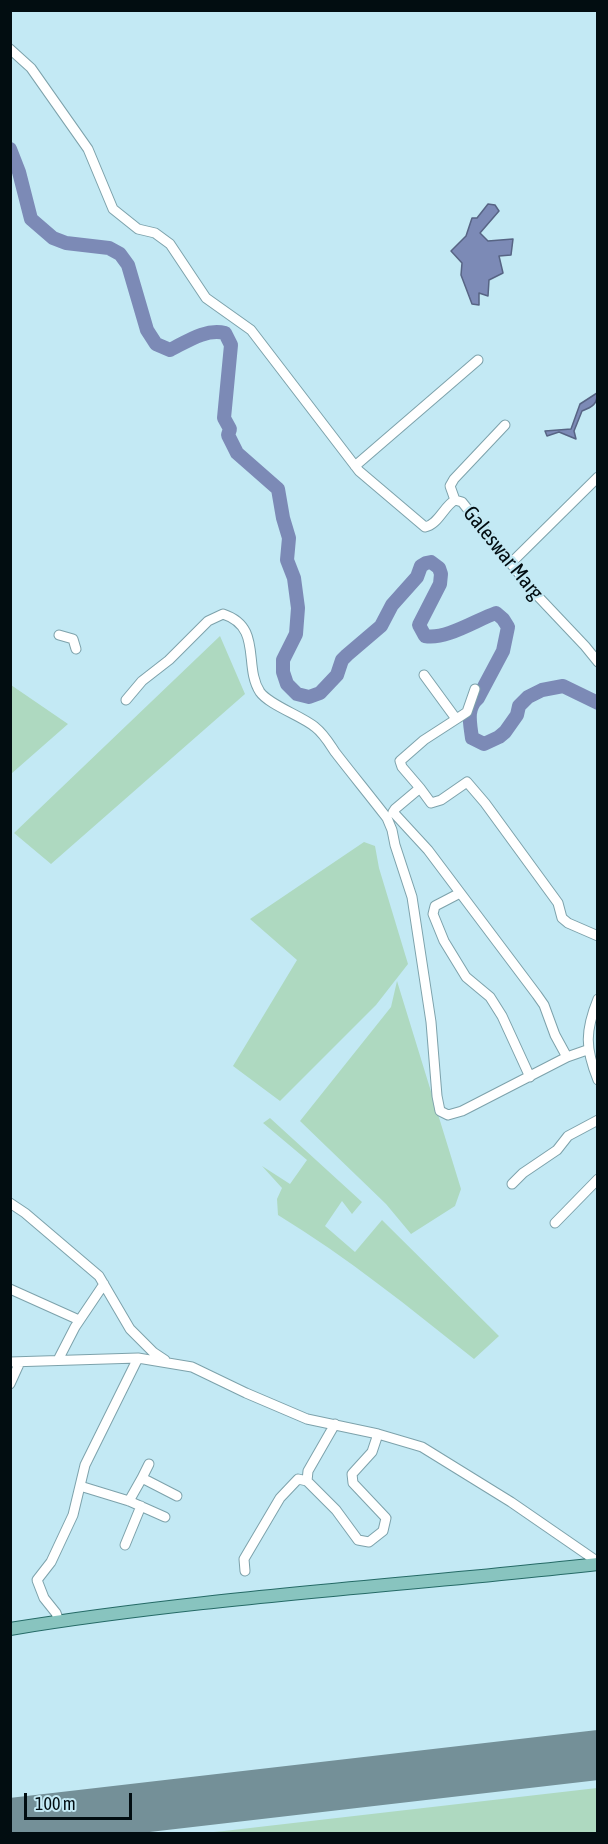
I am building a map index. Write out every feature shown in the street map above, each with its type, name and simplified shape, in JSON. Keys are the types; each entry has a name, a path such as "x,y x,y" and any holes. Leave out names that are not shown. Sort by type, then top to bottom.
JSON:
{"main road":[{"path":"10,1629 59,1621 254,1599 597,1563"}],"street":[{"name":"Galeswar Marg","path":"10,50 31,68 88,149 113,209 138,229 155,232 170,244 206,298 251,330 355,466 425,526 431,525 455,500 462,502 532,590 585,646 597,663"},
{"path":"355,466 478,360"},
{"path":"455,500 450,486 454,479 504,425"},
{"path":"511,563 597,477"},
{"path":"126,700 142,681 169,660 208,621 222,614 240,624 248,638 254,680 262,695 315,726 387,818 392,830 412,897 432,1029 440,1110 448,1115 462,1111 587,1050"},
{"path":"60,635 73,639 76,649"},
{"path":"424,675 454,716 458,718"},
{"path":"475,689 467,712 424,740 400,761 402,767 431,803 441,800 467,782 558,903 562,918 597,936"},
{"path":"420,788 393,812 422,843 537,995 544,1005 555,1035 567,1058"},
{"path":"460,893 435,906 433,914 444,941 466,976 490,997 502,1016 530,1077"},
{"path":"597,999 590,1019 587,1050 597,1080"},
{"path":"512,1184 523,1173 557,1150 568,1136 597,1120"},
{"path":"555,1223 597,1179"},
{"path":"10,1203 99,1276 130,1329 153,1352 168,1361"},
{"path":"58,1360 79,1320 104,1284"},
{"path":"10,1289 79,1320"},
{"path":"59,1621 56,1613 44,1598 37,1580 51,1562 73,1515 85,1465 138,1358"},
{"path":"10,1384 15,1362 138,1358 192,1366 246,1393 307,1419 378,1434 422,1447 511,1502 597,1563"},
{"path":"307,1481 308,1471 335,1424"},
{"path":"246,1571 244,1559 280,1498 298,1479 307,1481 336,1510 358,1540 369,1542 383,1531 386,1518 353,1483 352,1474 372,1452 378,1434"},
{"path":"129,1501 150,1464"},
{"path":"142,1478 177,1496"},
{"path":"80,1486 129,1501 165,1517"},
{"path":"125,1545 141,1506"}],"green space":[{"path":"220,636 245,694 51,864 14,833"},
{"path":"11,685 68,724 10,774"},
{"path":"364,842 375,846 379,868 408,964 376,1005 280,1101 233,1066 297,960 250,919"},
{"path":"397,981 461,1189 455,1206 411,1234 386,1204 300,1121 391,1007"},
{"path":"270,1118 362,1202 352,1214 342,1201 325,1226 355,1252 382,1220 499,1336 474,1359 353,1266 278,1215 277,1199 282,1188 262,1166 290,1184 307,1160 263,1123"},
{"path":"597,1788 597,1833 203,1833 224,1831"}],"water":[{"path":"488,204 495,205 499,211 480,233 488,241 513,239 511,255 499,256 503,273 489,280 488,296 479,293 479,305 472,304 461,275 462,263 451,251 466,236 472,218 477,218"},
{"path":"597,393 594,405 582,411 574,431 576,439 559,432 547,436 545,431 571,429 580,404"}],"waterway":[{"path":"10,149 19,172 31,219 53,238 66,243 109,248 120,254 128,265 147,330 156,344 170,350 203,334 225,333 231,345 224,418 230,429 228,435 237,453 278,489 289,538 287,560 294,578 298,608 296,634 283,660 283,672 287,684 297,694 309,697 320,693 337,675 342,660 381,626 392,605 417,577 421,566 431,562 439,568 441,574 440,584 419,625 425,636 442,635 496,613 508,627 503,651 470,711 472,738 484,744 499,737 517,715 519,706 528,697 542,690 563,686 598,703"}],"taxiway":[{"path":"60,1834 77,1820 98,1813"}],"runway":[{"path":"10,1823 598,1755"}]}
